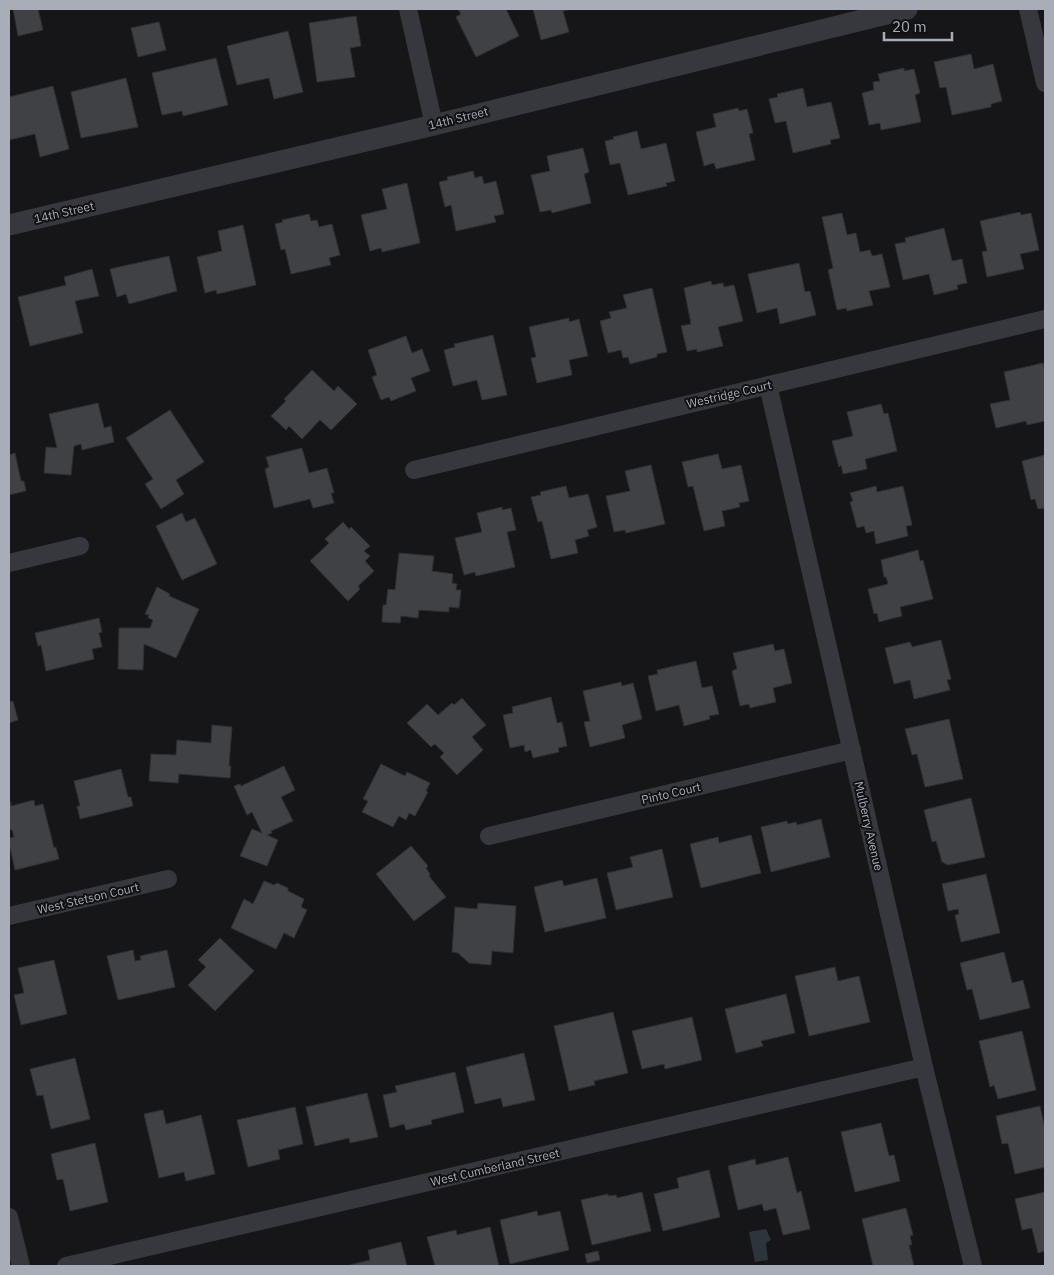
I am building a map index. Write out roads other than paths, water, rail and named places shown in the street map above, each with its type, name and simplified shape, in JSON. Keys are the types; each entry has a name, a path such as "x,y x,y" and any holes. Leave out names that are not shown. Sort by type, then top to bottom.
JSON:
{"street":[{"path":"408,9 434,125"},
{"name":"14th Street","path":"9,225 434,125 907,9"},
{"path":"1028,9 1045,83"},
{"name":"Westridge Court","path":"414,470 1045,319"},
{"name":"Mulberry Avenue","path":"768,385 924,1067 972,1266"},
{"path":"9,563 80,546"},
{"name":"Pinto Court","path":"489,836 852,750"},
{"name":"West Stetson Court","path":"9,916 168,879"},
{"name":"West Cumberland Street","path":"66,1266 924,1067"},
{"path":"9,1218 20,1266"}]}
